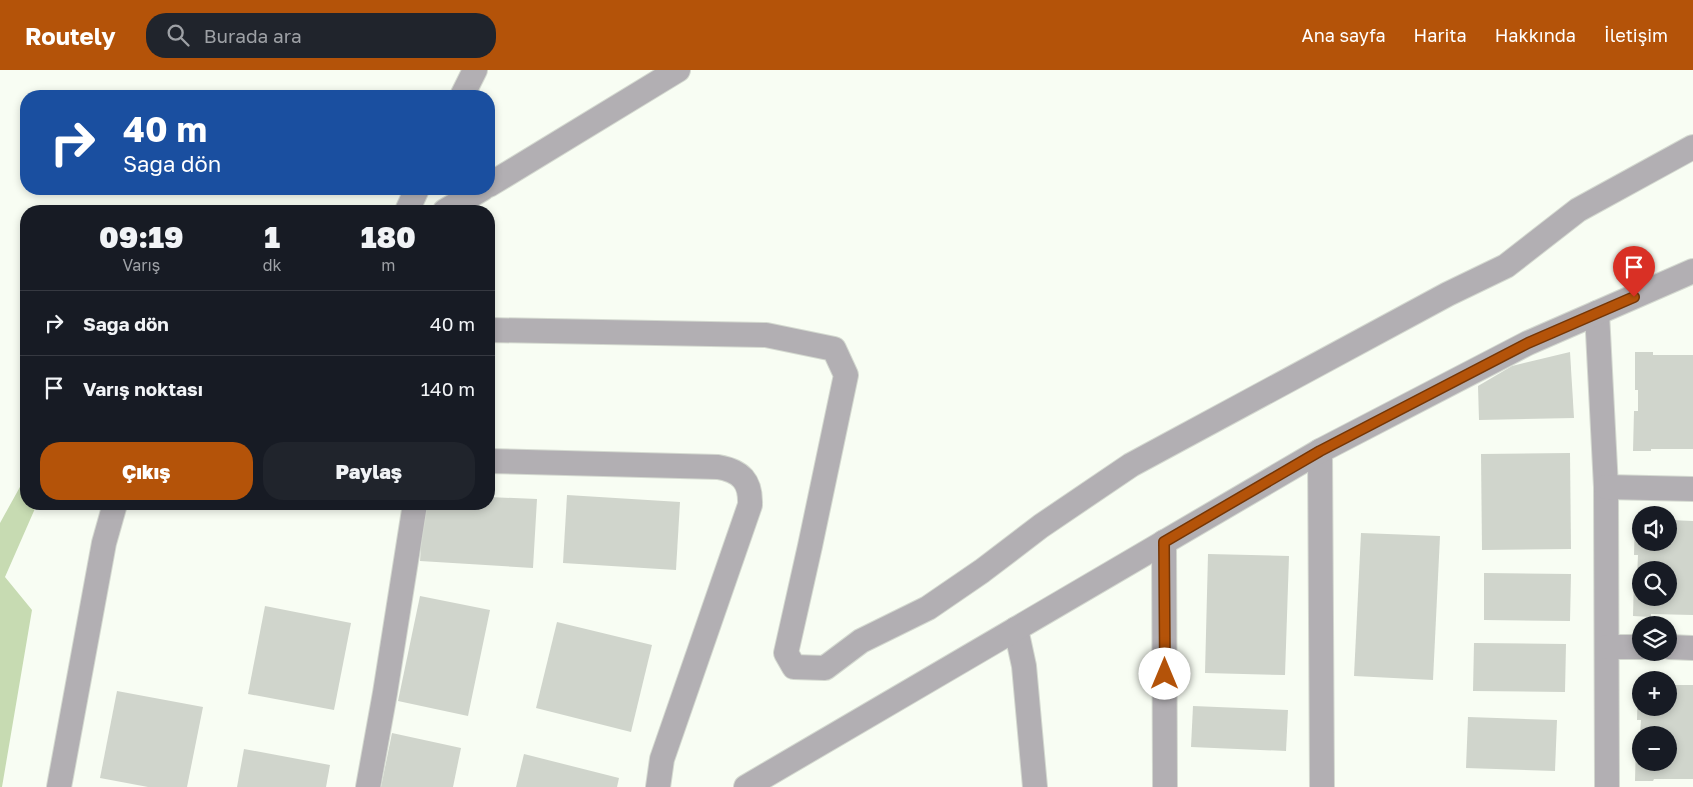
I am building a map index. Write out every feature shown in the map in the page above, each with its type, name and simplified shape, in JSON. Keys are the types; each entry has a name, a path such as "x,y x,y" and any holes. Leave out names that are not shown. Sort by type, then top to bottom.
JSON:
{"street":[{"path":"465,90 475,70"},
{"path":"495,180 678,70"},
{"path":"495,330 766,335 834,349 846,375 786,653 794,667 825,668 861,641 928,608 982,571 1041,526 1131,465 1448,294 1506,266 1578,210 1693,147"},
{"path":"455,205 472,195"},
{"path":"746,787 1320,451 1528,343 1693,272"},
{"path":"1597,313 1606,487 1607,787"},
{"path":"1320,451 1322,787"},
{"path":"495,461 718,467 731,470 741,476 747,484 750,494 750,505 662,759 658,787"},
{"path":"1606,487 1693,489"},
{"path":"59,787 104,543 113,510"},
{"path":"368,787 414,510"},
{"path":"1164,542 1165,787"},
{"path":"1016,629 1024,666 1035,787"},
{"path":"1607,646 1632,647"},
{"path":"1677,647 1693,648"}],"green space":[{"path":"20,487 20,510 34,510 5,577 32,610 2,787 0,787 0,523"}],"building":[{"path":"1570,352 1574,418 1479,420 1478,386 1512,366"},
{"path":"1635,352 1653,352 1653,355 1693,355 1693,449 1633,451 1634,411 1638,411 1638,390 1635,390"},
{"path":"1570,453 1571,549 1482,550 1481,454"},
{"path":"567,495 680,502 676,570 563,563"},
{"path":"495,497 537,499 533,568 420,561 424,510 495,510"},
{"path":"1677,520 1693,521 1693,615 1651,614 1651,616 1633,616 1633,606 1677,606 1677,561 1638,561 1638,555 1634,555 1634,551 1677,551"},
{"path":"1361,533 1440,536 1433,680 1354,676"},
{"path":"1208,554 1289,556 1285,675 1205,673"},
{"path":"1484,573 1571,574 1570,621 1484,620"},
{"path":"420,596 490,610 468,716 398,701"},
{"path":"265,606 351,623 334,710 248,694"},
{"path":"557,622 652,645 631,732 536,708"},
{"path":"1474,643 1566,644 1565,692 1473,691"},
{"path":"1677,685 1693,685 1693,779 1635,781 1635,771 1677,771 1677,726 1641,726 1641,720 1637,720 1637,716 1677,716"},
{"path":"117,691 203,707 187,787 148,787 100,778"},
{"path":"1193,706 1288,710 1286,751 1191,747"},
{"path":"1468,717 1557,720 1555,771 1466,768"},
{"path":"392,733 461,748 453,787 381,787"},
{"path":"244,749 330,765 326,787 237,787"},
{"path":"524,754 619,778 617,787 516,787"}],"route":[{"path":"1165,674 1164,542 1320,451 1528,343 1634,297"}]}
